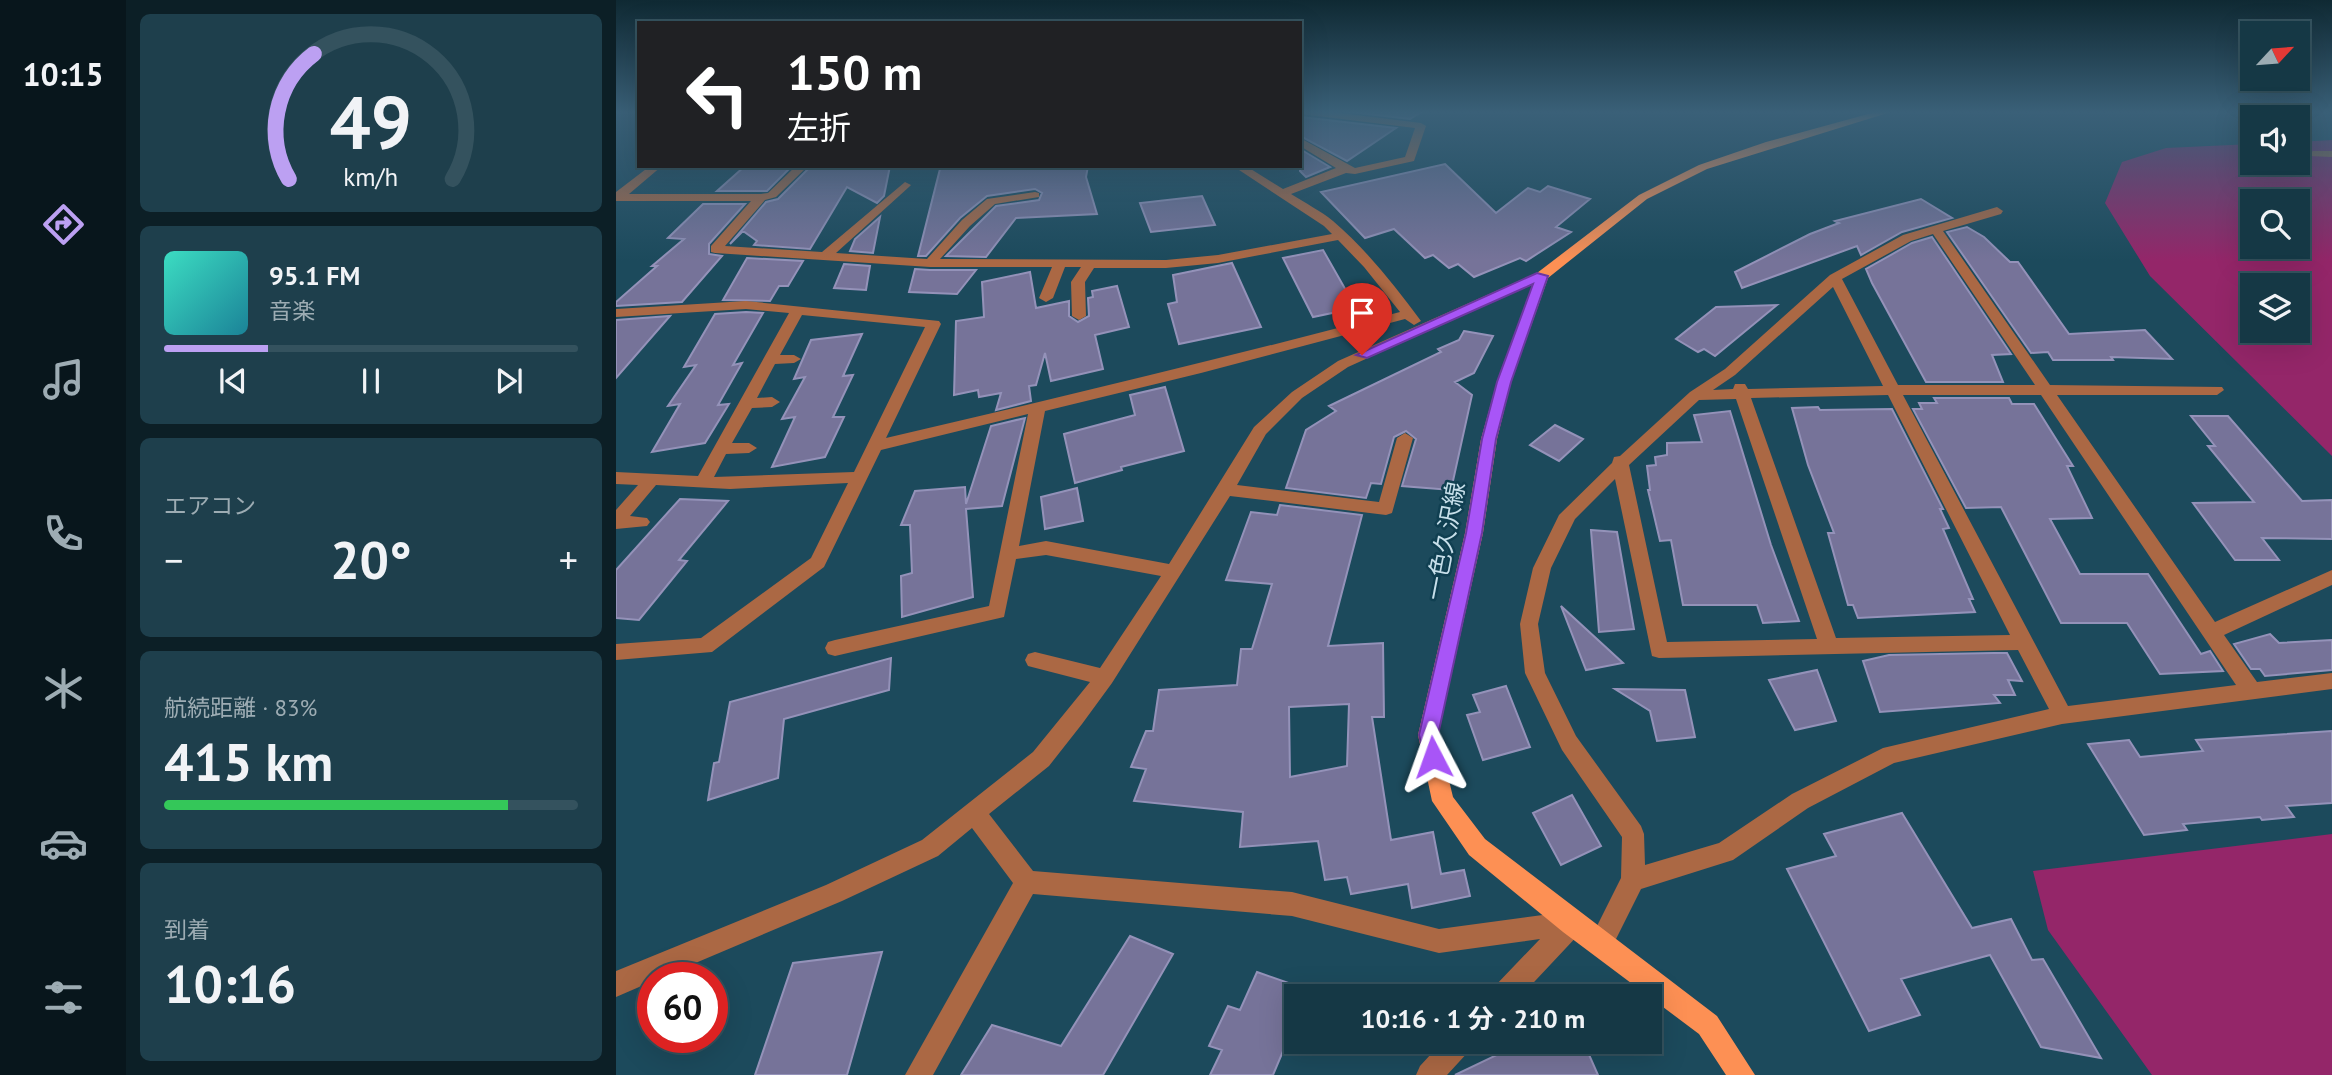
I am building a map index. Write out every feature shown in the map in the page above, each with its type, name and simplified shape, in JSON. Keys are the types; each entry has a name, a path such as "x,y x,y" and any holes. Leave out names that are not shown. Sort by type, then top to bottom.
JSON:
{"main road":[{"path":"1542,276 1643,197 1720,161"},
{"name":"一色久沢線","path":"1542,276 1504,382 1489,439 1474,533 1428,735 1443,801 1478,847 1572,923 1601,942 1708,1025 1742,1075"}],"street":[{"path":"1332,161 1345,169 1355,171 1400,161"},
{"path":"617,197 654,168"},
{"path":"617,197 761,198 772,195 801,168"},
{"path":"1241,168 1284,193 1342,236 1369,264 1415,321"},
{"path":"1284,193 1345,169"},
{"path":"825,256 905,185"},
{"path":"930,263 966,223 991,201 1035,195"},
{"path":"761,198 715,249 930,263 1166,264 1218,259 1342,236"},
{"path":"1601,942 1633,880 1633,834 1569,743 1535,674 1529,624 1542,568 1568,515 1620,461 1695,395 1730,372 1835,278 1907,238 1997,211"},
{"path":"1936,230 2251,690"},
{"path":"1046,298 1060,264"},
{"path":"1079,316 1078,282 1090,264"},
{"path":"874,446 1038,405 1415,321 1542,276"},
{"path":"1835,278 2062,715"},
{"path":"616,313 746,305 934,324 818,562 705,646 616,652"},
{"path":"703,482 798,310"},
{"path":"616,984 834,893 930,848 1041,759 1105,677 1171,571 1226,490 1260,431 1297,395 1415,321"},
{"path":"772,360 794,359"},
{"path":"1730,372 1745,395 1828,645"},
{"path":"1695,395 1895,390 2217,390"},
{"path":"747,403 772,402"},
{"path":"835,648 997,612 1038,405"},
{"path":"1226,490 1386,509 1405,438"},
{"path":"722,449 749,447"},
{"path":"1620,461 1659,650 2025,642"},
{"path":"616,478 703,482 860,477"},
{"path":"616,522 652,480"},
{"path":"616,522 641,522"},
{"path":"1009,554 1046,548 1171,571"},
{"path":"2211,632 2332,577"},
{"path":"1035,660 1105,677"},
{"path":"1633,880 1726,852 1800,801 1890,755 2062,715 2332,681"},
{"path":"974,813 1027,882 1292,904 1439,941 1572,923"},
{"path":"918,1075 1027,882"},
{"path":"1514,984 1572,923"},
{"path":"1429,1075 1449,1054"}],"shaded area":[{"path":"2125,161 2240,161 2240,175 2310,175 2310,161 2332,161 2332,456 2150,276 2105,203"},
{"path":"2332,834 2332,1075 2152,1075 2048,930 2033,871"}],"building":[{"path":"1302,161 1320,161 1330,167 1306,177 1300,171"},
{"path":"1445,164 1496,213 1528,188 1540,192 1548,186 1590,199 1556,227 1571,232 1526,261 1520,258 1474,277 1458,264 1449,268 1433,255 1425,258 1394,229 1365,238 1321,192"},
{"path":"743,168 790,168 767,191 717,191"},
{"path":"809,168 890,168 884,196 877,203 847,187 810,249 754,245 757,241 743,231 730,244 766,202 778,199"},
{"path":"1088,168 1086,177 1097,214 1016,218 986,257 946,256 996,206 1039,200 1042,193 1035,189 987,196 960,218 926,256 918,256 940,169"},
{"path":"1202,196 1215,225 1151,232 1140,203"},
{"path":"1921,199 1952,218 1902,232 1861,255 1857,246 1742,288 1735,272 1810,234 1839,223 1835,221"},
{"path":"703,204 745,204 709,244 709,254 722,256 682,302 616,306 616,302 657,266 652,266 684,239 668,238"},
{"path":"880,217 873,253 850,251 855,239"},
{"path":"1967,227 1984,237 2010,262 2018,262 2069,334 2145,330 2172,359 2111,357 2113,360 2053,360 2048,352 2031,353 1947,232"},
{"path":"1932,237 2011,354 1992,355 2003,382 1926,382 1872,283 1866,269 1912,243"},
{"path":"1323,250 1356,308 1313,317 1283,258"},
{"path":"747,258 803,261 788,286 779,286 770,301 723,300"},
{"path":"1232,263 1261,327 1179,344 1168,304 1177,302 1173,275"},
{"path":"844,264 870,266 866,290 834,288"},
{"path":"915,269 976,270 957,294 909,292"},
{"path":"1030,272 1036,308 1069,301 1069,316 1078,322 1089,316 1088,298 1093,297 1092,291 1117,286 1129,327 1095,335 1103,369 1051,381 1045,353 1036,385 1029,386 1031,401 996,410 1001,393 979,397 978,390 954,395 956,321 984,317 982,282"},
{"path":"1777,305 1715,356 1704,349 1698,352 1676,339 1716,307"},
{"path":"763,313 733,365 742,363 718,405 729,404 705,443 652,452 680,404 668,406 696,365 684,367 715,314"},
{"path":"670,316 616,378 616,320"},
{"path":"1464,331 1493,336 1474,373 1455,382 1472,395 1451,490 1402,486 1416,439 1406,431 1394,437 1381,484 1371,483 1366,498 1286,488 1306,430 1336,411 1329,406 1441,352 1438,349 1459,340"},
{"path":"862,334 843,376 853,375 833,417 844,417 825,457 772,467 795,417 782,419 805,377 794,379 811,340"},
{"path":"1165,387 1184,451 1121,467 1122,470 1075,483 1064,434 1135,415 1130,395"},
{"path":"1934,398 2009,398 2012,404 2034,404 2073,466 2067,466 2092,518 2050,519 2080,574 2148,574 2201,654 2210,651 2223,671 2160,674 2127,623 2061,623 2001,507 1966,508 1913,409 1922,409 1919,403 1937,403"},
{"path":"1818,407 1820,410 1892,409 1943,509 1940,509 1949,528 1943,529 1973,599 1969,599 1975,612 1858,618 1853,605 1848,605 1828,533 1834,533 1808,465 1792,408"},
{"path":"1730,411 1771,545 1799,621 1763,623 1757,605 1683,605 1671,540 1660,541 1648,490 1647,466 1656,465 1655,457 1667,455 1667,443 1702,442 1694,415"},
{"path":"2191,416 2228,416 2302,501 2332,500 2332,539 2262,538 2279,560 2235,560 2193,503 2254,502 2208,446 2215,446"},
{"path":"1025,418 1002,506 966,509 973,597 902,617 901,576 912,573 910,525 901,525 915,491 965,487 966,504 991,426"},
{"path":"1555,425 1583,439 1559,461 1530,445"},
{"path":"1077,488 1083,521 1045,529 1041,497"},
{"path":"680,499 728,501 679,560 687,561 639,620 616,618 616,570"},
{"path":"1280,505 1362,515 1328,646 1383,643 1384,717 1372,717 1391,840 1433,832 1441,874 1464,870 1470,896 1412,908 1408,884 1351,894 1347,877 1325,880 1318,841 1240,847 1243,812 1134,801 1146,769 1131,767 1146,731 1153,731 1159,690 1237,685 1241,649 1252,649 1272,584 1226,580 1251,512 1277,515","holes":["1349,704 1347,766 1290,777 1289,707"]},
{"path":"1591,530 1617,532 1634,629 1599,632"},
{"path":"1561,606 1623,663 1586,670"},
{"path":"2270,634 2279,643 2332,640 2332,670 2265,676 2260,669 2251,669 2234,644"},
{"path":"2007,653 2022,681 2008,680 2015,695 1994,695 2000,703 1880,712 1863,661 1889,655"},
{"path":"891,658 889,690 784,719 778,778 708,800 714,763 719,762 730,702"},
{"path":"1817,670 1836,721 1795,730 1769,680"},
{"path":"1506,686 1530,747 1483,760 1467,715 1480,712 1473,695"},
{"path":"1615,689 1685,690 1695,737 1657,741 1650,711"},
{"path":"2332,731 2332,803 2286,806 2294,817 2262,820 2260,817 2183,824 2187,830 2144,835 2088,744 2129,740 2140,757 2203,751 2196,740"},
{"path":"1572,795 1601,846 1561,865 1533,813"},
{"path":"1902,813 1972,928 2011,919 2032,960 2043,959 2101,1058 2041,1047 1990,955 1901,979 1920,1015 1869,1031 1787,869 1836,856 1824,834"},
{"path":"1130,936 1173,954 1103,1075 961,1075 992,1025 1061,1046"},
{"path":"882,952 847,1075 755,1075 793,963"},
{"path":"1257,972 1291,984 1284,984 1284,1049 1273,1075 1210,1075 1222,1050 1209,1046 1228,1006 1240,1010"},
{"path":"1499,1054 1589,1054 1598,1075 1455,1075"}],"route":[{"path":"1362,355 1542,276 1504,382 1489,439 1474,533 1428,735 1433,757"}]}
